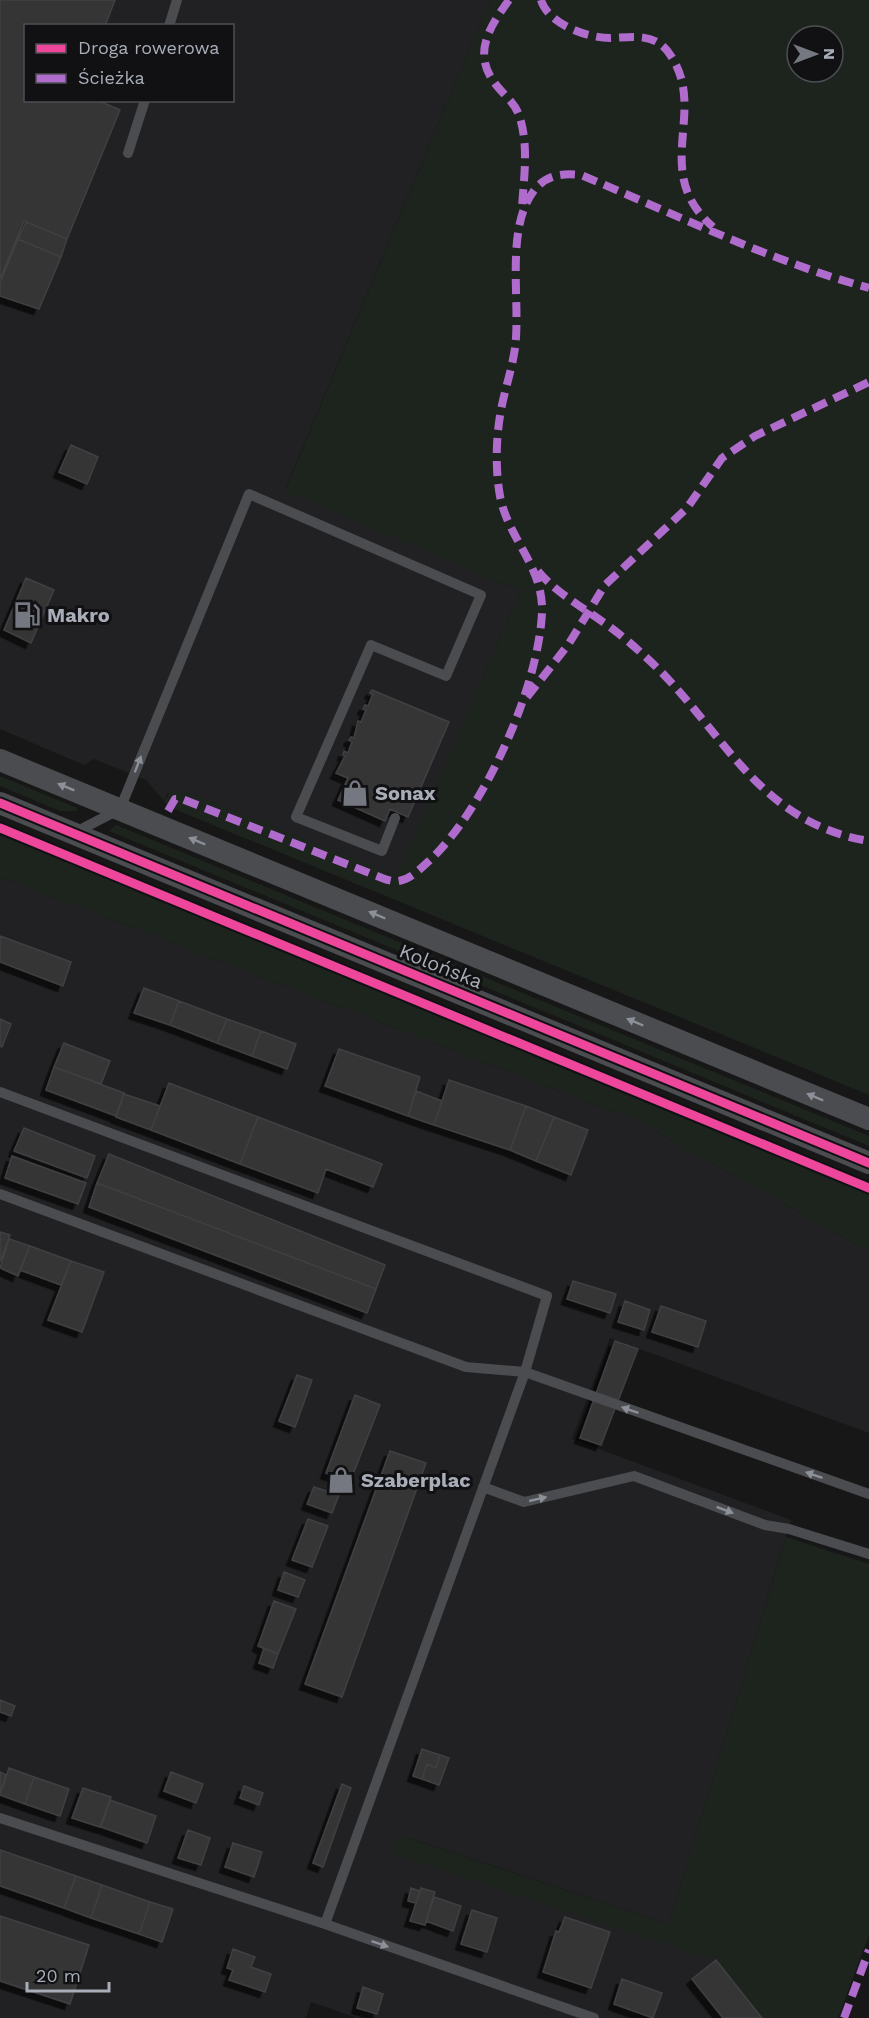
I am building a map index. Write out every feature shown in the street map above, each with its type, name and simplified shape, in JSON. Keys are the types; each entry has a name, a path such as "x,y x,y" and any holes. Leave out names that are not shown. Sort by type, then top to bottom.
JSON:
{"street":[{"name":"Kolońska","path":"0,760 869,1119"},
{"name":"Kolońska","path":"0,803 869,1163"}],"lane":[{"path":"170,24 177,0"},
{"path":"128,153 144,102"},
{"path":"74,833 120,809 249,494 481,594 446,676 371,645 296,817 382,851 395,818"},
{"path":"0,1092 547,1296 525,1372 325,1924"},
{"path":"0,1194 466,1366 525,1372 869,1494"},
{"path":"483,1487 524,1502 634,1476 765,1525 789,1529 869,1554"},
{"path":"0,1818 325,1924 594,2018"}],"shaded area":[{"path":"0,0 490,0 285,490 520,591 397,877 181,790 167,794 164,801 146,780 94,759 84,765 0,729"},
{"path":"490,0 869,0 869,1095 167,806 164,801 172,789 181,790 397,876 520,591 285,491"},
{"path":"0,776 77,808 77,811 60,811 0,786"},
{"path":"116,825 869,1136 869,1146 109,831"},
{"path":"0,827 506,1033 869,1187 869,1252 638,1121 0,877"},
{"name":"Szaberplac","path":"0,877 638,1121 869,1252 869,1433 610,1338 572,1439 791,1520 669,1924 399,1835 717,1960 762,2018 358,2018 311,2002 306,2018 0,2018"},
{"path":"786,1537 869,1564 869,1935 838,2018 762,2018 716,1960 391,1854 398,1835 669,1924"}],"building":[{"path":"0,0 115,0 106,24 24,24 24,102 102,102 120,110 67,239 24,221 0,279"},
{"path":"26,222 67,239 61,257 18,239"},
{"path":"18,239 61,257 39,309 0,296 0,283"},
{"path":"71,445 98,457 87,484 59,472"},
{"path":"26,578 54,590 31,643 4,630"},
{"path":"372,690 449,722 408,817 390,809 385,821 338,800 348,778 336,773 345,756 344,751 348,753 352,742 349,740 351,737 354,738 358,721 361,722 366,710 363,709 365,705 368,706 373,694 370,693"},
{"path":"0,936 71,962 63,986 0,962"},
{"path":"144,988 179,1001 170,1025 134,1013"},
{"path":"179,1001 227,1019 217,1043 170,1025"},
{"path":"0,1019 11,1024 2,1047 0,1046"},
{"path":"227,1019 261,1031 252,1056 217,1043"},
{"path":"261,1031 296,1044 287,1069 252,1056"},
{"path":"64,1043 110,1061 101,1084 54,1067"},
{"path":"339,1049 420,1077 408,1116 325,1086"},
{"path":"54,1067 124,1093 116,1116 46,1090"},
{"path":"449,1080 526,1106 510,1150 434,1125"},
{"path":"169,1083 258,1117 240,1164 151,1130"},
{"path":"416,1091 442,1101 434,1125 408,1116"},
{"path":"124,1094 160,1106 151,1130 116,1117"},
{"path":"526,1106 554,1117 536,1161 510,1150"},
{"path":"258,1117 382,1164 373,1187 326,1169 318,1193 240,1164"},
{"path":"554,1117 588,1130 571,1175 536,1161"},
{"path":"24,1128 95,1156 87,1178 14,1151"},
{"path":"109,1154 385,1265 376,1289 97,1183"},
{"path":"12,1156 86,1183 78,1204 5,1178"},
{"path":"97,1183 376,1289 367,1313 89,1207"},
{"path":"0,1232 10,1235 0,1262"},
{"path":"9,1239 30,1246 18,1276 0,1268"},
{"path":"30,1246 71,1261 61,1285 20,1270"},
{"path":"71,1261 104,1272 82,1332 48,1320"},
{"path":"573,1281 616,1294 610,1313 567,1299"},
{"path":"625,1301 650,1310 644,1330 618,1322"},
{"path":"661,1306 706,1321 698,1347 652,1332"},
{"path":"615,1341 638,1349 601,1445 580,1438"},
{"path":"297,1375 312,1380 295,1427 279,1421"},
{"path":"355,1395 380,1405 350,1482 326,1473"},
{"path":"390,1451 426,1463 342,1697 305,1684"},
{"path":"314,1487 339,1495 332,1513 307,1504"},
{"path":"308,1519 328,1526 312,1567 292,1560"},
{"path":"284,1572 305,1580 298,1597 278,1590"},
{"path":"274,1601 296,1609 278,1654 258,1646"},
{"path":"264,1648 278,1654 273,1668 259,1663"},
{"path":"0,1700 15,1706 11,1716 0,1712"},
{"path":"422,1749 440,1755 436,1768 427,1764 422,1779 413,1776"},
{"path":"440,1755 449,1758 439,1785 422,1779 427,1764 436,1768"},
{"path":"9,1768 34,1777 25,1804 0,1795"},
{"path":"0,1772 6,1775 0,1793"},
{"path":"171,1772 203,1784 196,1803 164,1791"},
{"path":"34,1777 69,1789 60,1816 25,1804"},
{"path":"342,1784 351,1788 323,1867 313,1863"},
{"path":"244,1786 263,1793 259,1805 240,1798"},
{"path":"83,1788 111,1797 100,1827 72,1818"},
{"path":"110,1800 156,1816 147,1843 101,1827"},
{"path":"188,1830 210,1838 201,1865 178,1858"},
{"path":"233,1843 262,1852 254,1877 225,1867"},
{"path":"0,1850 76,1876 64,1908 0,1886"},
{"path":"76,1876 102,1885 91,1918 64,1908"},
{"path":"102,1885 150,1902 139,1934 91,1918"},
{"path":"411,1888 420,1891 416,1903 408,1901"},
{"path":"421,1888 435,1892 425,1925 410,1921"},
{"path":"434,1897 461,1906 453,1931 426,1921"},
{"path":"150,1902 173,1909 162,1942 139,1934"},
{"path":"472,1910 497,1918 487,1952 461,1944"},
{"path":"0,1916 89,1945 70,2004 0,1981"},
{"path":"565,1917 610,1932 591,1988 543,1972 556,1931 559,1932"},
{"path":"233,1949 255,1957 251,1967 271,1974 265,1992 229,1980 233,1970 227,1968"},
{"path":"716,1960 762,2018 723,2018 692,1979"},
{"path":"622,1979 662,1993 653,2018 614,2004"},
{"path":"363,1987 383,1994 377,2014 357,2008"}],"marked path":[{"path":"509,0 496,19 486,39 484,49 488,71 517,110 522,126 525,161 522,207"},
{"path":"541,0 545,9 560,23 580,32 610,38 651,39 665,48 681,77 684,99 682,163 685,185 695,206 713,227"},
{"path":"168,811 175,799 182,799 382,878 397,881 412,876 449,839 488,780 505,746 530,677 542,613 541,597 532,567 504,511 498,485 497,453 501,410 515,348 519,226 524,208 533,192 543,182 554,176 581,175 759,251 869,288"},
{"path":"527,697 568,645 605,585 687,508 722,458 755,436 869,382"},
{"path":"538,571 561,593 615,631 649,660 675,687 745,770 770,794 798,815 830,831 869,841"},
{"path":"844,2018 869,1950"}],"cycle path":[{"path":"0,803 869,1163"},
{"path":"0,828 869,1188"}],"place":[{"name":"Makro","path":"27,615"},
{"name":"Sonax","path":"355,793"},
{"name":"Szaberplac","path":"341,1480"}]}
